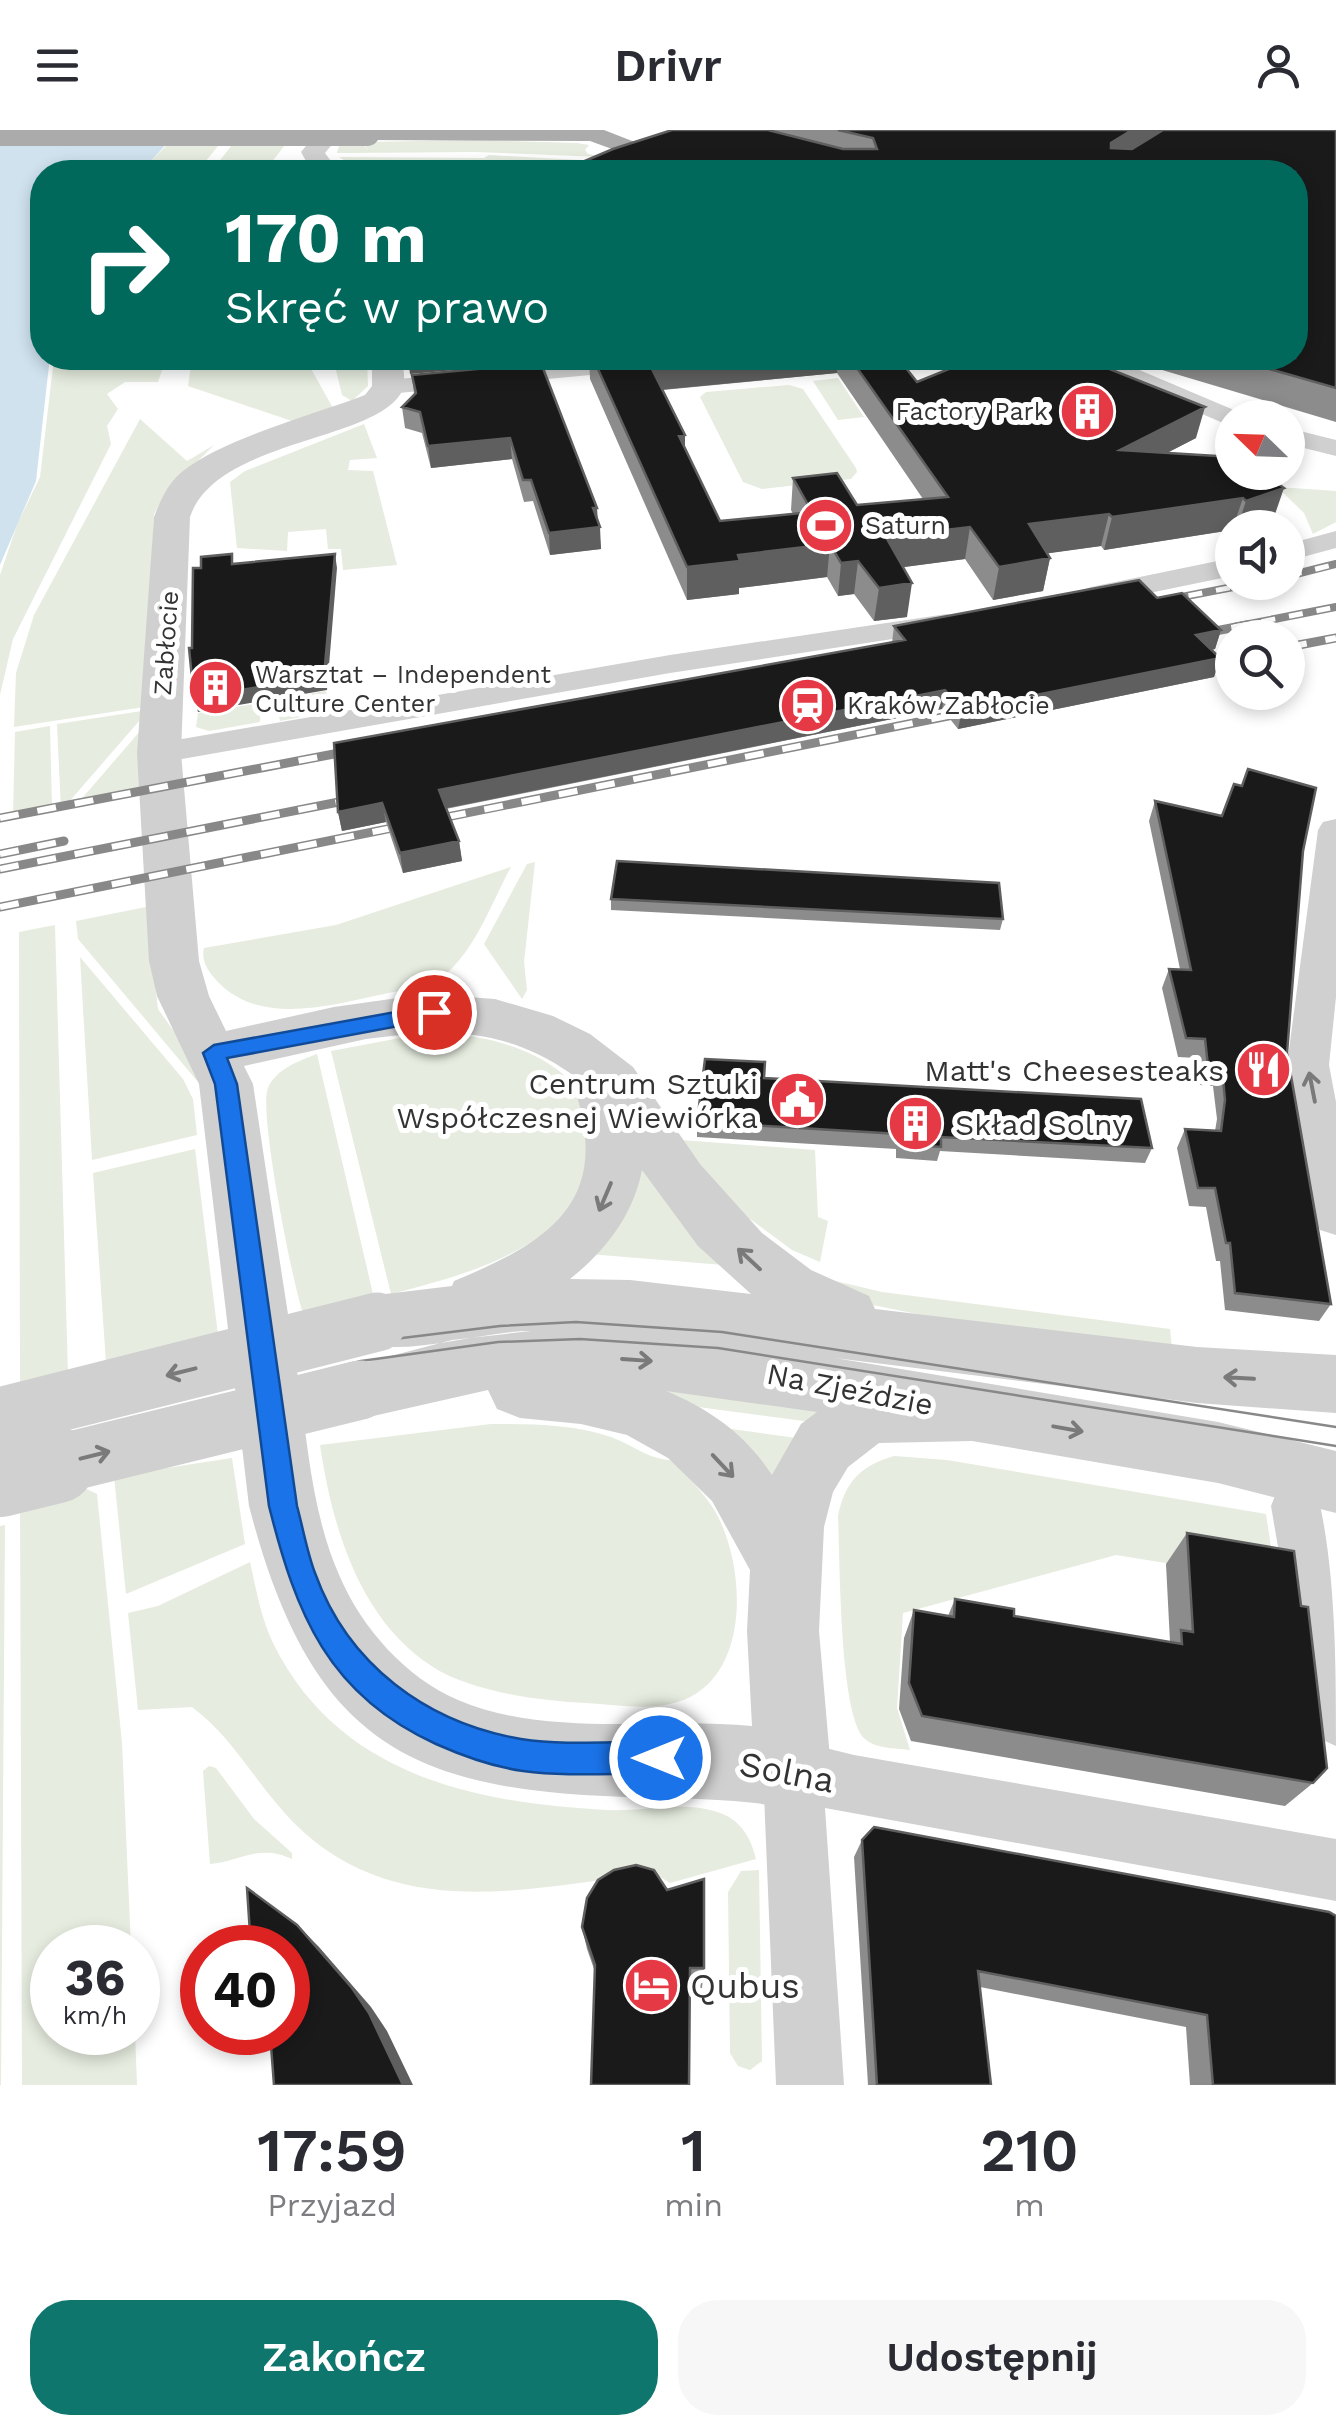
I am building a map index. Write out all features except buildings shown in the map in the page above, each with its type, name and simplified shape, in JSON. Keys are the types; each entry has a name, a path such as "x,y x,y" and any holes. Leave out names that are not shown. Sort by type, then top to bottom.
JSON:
{"main road":[{"path":"472,132 502,130"},
{"path":"630,130 651,149"},
{"path":"0,133 593,134 651,149"}],"street":[{"path":"315,160 313,152 332,130"},
{"path":"625,160 651,149"},
{"path":"388,372 437,370"},
{"path":"1120,370 1215,411"},
{"name":"Zabłocie","path":"214,1053 183,996 174,961 159,753 172,517 179,496 195,479 221,462 376,402 388,372"},
{"path":"1305,440 1336,448"},
{"path":"1305,548 1336,539"},
{"path":"1054,603 1215,570"},
{"path":"159,753 670,664 977,617"},
{"path":"1336,830 1330,921 1308,1064 1336,1217"},
{"path":"214,1053 341,1027 449,1012 514,1021 542,1030 608,1075 683,1186 719,1230 759,1269 791,1290 844,1314 966,1345"},
{"path":"444,1311 488,1295 551,1260 580,1236 599,1213 618,1159 620,1132 598,1080 570,1047"},
{"name":"Solna","path":"214,1053 226,1084 283,1506 305,1585 321,1620 350,1665 381,1694 419,1720 502,1751 553,1758 696,1758 793,1770 874,1789 1336,1870"},
{"name":"Na Zjeździe","path":"380,1364 444,1311 508,1305 630,1306 1196,1376 1336,1384"},
{"name":"Na Zjeździe","path":"380,1364 450,1368 506,1360 608,1358 745,1370 832,1383 1313,1481"},
{"path":"0,1418 380,1364 569,1391 644,1410 696,1439 735,1478 782,1561"},
{"path":"0,1478 380,1364"},
{"path":"810,2085 782,1561 796,1496 816,1455 841,1430 878,1413 972,1412"},
{"path":"1313,1481 1336,1717"}],"shaded area":[{"path":"172,140 222,141 207,160 152,160"},
{"path":"235,141 288,141 273,160 220,160"},
{"path":"361,142 368,150 363,142 577,143 589,145 585,150 588,154 602,157 476,152 337,153 339,146"},
{"path":"489,155 580,160 339,157"},
{"path":"53,370 162,370 158,382 125,382 107,394 118,409 107,426 111,444 13,639 0,695 0,575 17,525 40,477"},
{"path":"190,370 312,370 333,408 295,422 188,386"},
{"path":"336,370 367,370 368,386 352,401 342,395"},
{"path":"838,378 864,417 838,420 813,381"},
{"path":"789,385 803,389 856,468 851,479 762,489 743,482 700,397 706,392"},
{"path":"140,419 187,461 214,445 166,493 154,514 144,707 14,727 16,673 34,615"},
{"path":"364,424 377,458 350,460 348,470 373,471 397,565 343,570 341,549 328,549 326,529 288,532 287,551 237,548 230,482 245,471"},
{"path":"1280,490 1336,491 1336,522 1313,534 1305,510"},
{"path":"325,691 330,699 325,701 327,712 280,721 275,700"},
{"path":"261,703 260,722 209,731 196,727 198,713"},
{"path":"142,711 140,720 61,811 57,724"},
{"path":"50,726 52,807 13,814 15,732"},
{"path":"141,730 140,792 78,803"},
{"path":"535,862 524,962 527,990 522,999 484,944 527,864"},
{"path":"511,867 468,949 448,972 427,984 319,1007 275,1008 234,995 217,981 204,962 204,948 336,925"},
{"path":"146,907 158,1009 188,1051 198,1082 78,939 76,921"},
{"path":"55,925 68,1374 20,1386 19,932"},
{"path":"80,957 183,1079 193,1099 197,1135 92,1160"},
{"path":"458,1035 496,1041 536,1056 570,1081 582,1096 590,1119 583,1176 565,1215 541,1236 500,1259 391,1294 331,1051 400,1038"},
{"path":"317,1054 373,1294 304,1316 278,1199 266,1103 268,1088 276,1076"},
{"path":"681,1140 815,1150 818,1217 828,1221 820,1262 792,1250 750,1219 742,1225"},
{"path":"195,1149 218,1335 106,1363 93,1173"},
{"path":"629,1154 736,1266 576,1253"},
{"path":"827,1279 882,1292 1170,1329 1172,1348 922,1315 858,1302"},
{"path":"617,1380 819,1393 819,1423 698,1407"},
{"path":"491,1424 567,1427 611,1437 670,1460 706,1497 732,1555 737,1607 727,1656 714,1677 697,1693 671,1704 643,1707 507,1694 467,1683 433,1667 386,1624 353,1569 332,1507 320,1445"},
{"path":"696,1424 803,1439 777,1491"},
{"path":"894,1456 947,1460 1266,1514 1276,1581 1116,1555 903,1613 897,1708 910,1750 875,1745 865,1739 856,1725 850,1700 842,1634 838,1516 856,1477"},
{"path":"232,1458 245,1544 126,1594 114,1476"},
{"path":"72,1482 97,1494 122,1743 130,1925 30,1925 30,2055 136,2055 137,2085 22,2085 20,1496"},
{"path":"5,1525 1,2085 0,2085 0,1526"},
{"path":"250,1562 273,1643 301,1688 334,1724 372,1752 414,1773 507,1800 607,1810 684,1807 713,1811 743,1829 756,1859 670,1883 654,1873 467,1892 421,1888 377,1876 335,1856 295,1824 221,1733 192,1707 138,1710 128,1613 158,1606"},
{"path":"209,1766 216,1768 254,1819 292,1853 292,1859 259,1853 210,1864 203,1771"},
{"path":"759,1870 762,2061 750,2070 738,2066 730,2053 728,1892 741,1871"}],"water":[{"path":"0,130 179,130 152,160 30,160 30,370 49,370 36,481 0,565"}],"tram line":[{"path":"0,1436 386,1340 500,1326 576,1322 722,1332 1336,1427"},
{"path":"0,1452 361,1361 498,1342 580,1339 718,1348 1336,1446"}],"railway":[{"path":"1305,572 1336,564"},
{"path":"1161,601 1215,591"},
{"path":"1270,620 1336,607"},
{"path":"1194,635 1215,631"},
{"path":"1305,644 1336,638"},
{"path":"1193,666 1215,661"},
{"path":"0,907 973,711"},
{"path":"0,818 360,749"},
{"path":"0,869 364,797"},
{"path":"0,854 64,841"}],"place":[{"name":"Factory Park","path":"1087,411"},
{"name":"Saturn","path":"826,525"},
{"name":"Warsztat – Independent Culture Center","path":"216,688"},
{"name":"Kraków Zabłocie","path":"808,705"},
{"name":"Matt's Cheesesteaks","path":"1263,1070"},
{"name":"Centrum Sztuki Współczesnej Wiewiórka","path":"797,1100"},
{"name":"Skład Solny","path":"916,1124"},
{"name":"Qubus","path":"651,1986"}],"route":[{"path":"434,1012 321,1030 214,1053 226,1084 283,1506 300,1573 321,1620 350,1665 381,1694 419,1720 464,1740 524,1755 660,1758"}]}
